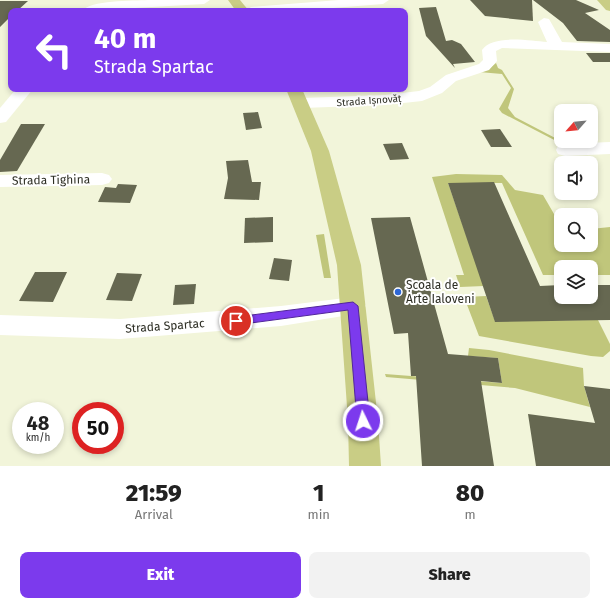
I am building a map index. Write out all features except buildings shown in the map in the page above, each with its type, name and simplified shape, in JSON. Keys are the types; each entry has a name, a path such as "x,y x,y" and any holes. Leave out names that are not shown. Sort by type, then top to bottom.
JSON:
{"main road":[{"path":"234,0 241,8"},
{"path":"603,0 610,7"},
{"path":"298,96 320,151 349,265 363,421 364,466"}],"street":[{"path":"102,8 204,0"},
{"path":"287,8 383,0"},
{"path":"544,22 556,45"},
{"name":"Strada Ișnovăț","path":"298,96 385,100 422,96 436,90 451,78 484,67 490,61 489,50 495,45 556,45 610,48"},
{"path":"0,118 22,92"},
{"path":"565,150 610,148"},
{"name":"Strada Tighina","path":"0,181 102,179"},
{"name":"Strada Spartac","path":"0,325 120,329 274,317 353,306"}],"green space":[{"path":"496,63 498,68 502,70 514,89 508,108 515,117 554,137 554,140 502,113 499,109 511,88 502,74 479,72 490,68"},
{"path":"456,174 502,175 515,190 543,195 554,214 554,252 598,252 598,228 610,227 610,275 598,275 598,260 554,260 554,275 543,275 502,183 448,183 484,286 460,287 456,275 464,275 432,177"},
{"path":"324,234 331,278 324,278 316,235"},
{"path":"486,296 495,321 598,320 610,344 610,351 603,357 591,356 479,336 464,297"},
{"path":"469,348 489,350 583,368 584,386 590,407 515,388 386,377 385,374 502,383 498,358 468,356"}],"place":[{"name":"Școala de Arte Ialoveni","path":"398,292"}],"route":[{"path":"236,321 353,306 363,421"}]}
